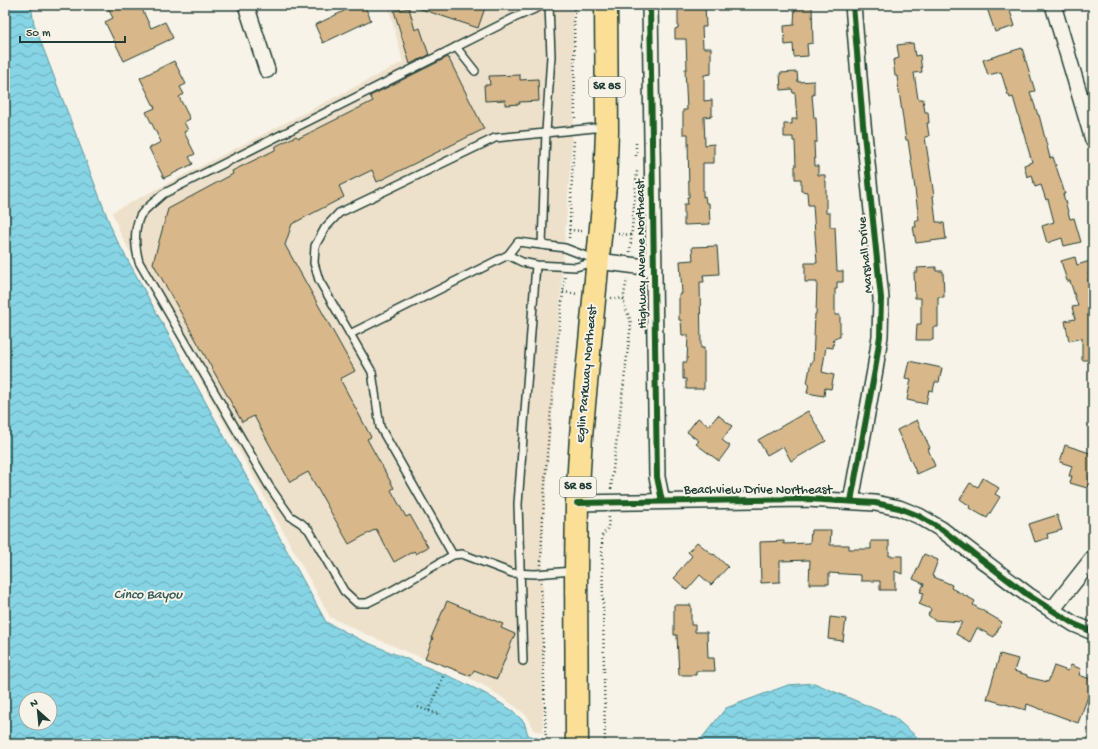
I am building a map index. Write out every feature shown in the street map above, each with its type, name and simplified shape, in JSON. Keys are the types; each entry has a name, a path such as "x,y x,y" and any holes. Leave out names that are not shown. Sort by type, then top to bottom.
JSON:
{"highway":[{"name":"Eglin Parkway Northeast","path":"577,744 577,503 581,436 605,185 607,126 606,5"}],"street":[{"path":"246,5 268,70"},
{"name":"Highway Avenue Northeast","path":"650,5 657,477 662,501"},
{"name":"Marshall Drive","path":"851,501 875,370 880,336 881,298 863,124 853,5"},
{"path":"1053,5 1093,140"},
{"path":"598,261 653,268"},
{"name":"Beachview Drive Northeast","path":"577,503 807,499 875,503 899,508 942,528 1028,595 1074,624 1093,632"},
{"path":"1052,610 1093,558"}],"lane":[{"path":"544,5 514,18 163,194 141,215 136,230 136,248 139,262 269,486 290,516 309,530 344,590 357,603 368,603 453,555 462,554 512,573 541,574 576,571"},
{"path":"542,245 546,132 551,56 549,5"},
{"path":"456,47 475,71"},
{"path":"453,555 380,427 372,372 319,280 314,263 315,246 325,228 339,213 495,138 607,126"},
{"path":"350,334 508,255 518,242 568,250 598,261"},
{"path":"508,255 522,262 536,265 566,267 576,267 598,261"},
{"path":"523,661 518,504 536,265"}],"path":[{"path":"568,250 575,130 574,5"},
{"path":"605,744 602,536 608,528 609,502 631,324 630,317 625,308 624,300 629,265 636,179 637,137"},
{"path":"546,744 541,574 543,503 550,416 566,267"},
{"path":"429,711 444,674"},
{"path":"418,707 441,715"}],"shaded area":[{"path":"388,5 573,5 574,115 543,534 543,733 533,730 528,717 488,688 460,673 363,633 330,617 120,233 112,212 403,62"}],"water":[{"name":"Cinco Bayou","path":"5,5 31,5 34,24 114,235 326,622 361,640 458,680 486,694 513,711 524,722 528,735 554,744 5,744"},
{"path":"814,683 894,717 925,744 697,744 726,708 788,685"}],"building":[{"path":"106,5 140,5 151,28 165,22 173,38 124,61 105,22 113,18"},
{"path":"352,5 364,5 371,20 323,43 315,25 344,11 343,9"},
{"path":"415,5 486,5 478,28 415,7"},
{"path":"681,5 705,5 706,27 702,27 703,48 711,48 711,74 704,75 704,101 712,100 712,116 704,117 705,145 714,144 714,163 703,163 703,197 705,196 706,203 709,203 710,224 684,225 684,204 688,204 687,197 689,197 688,134 683,134 683,110 687,110 685,69 687,69 686,39 675,39 675,29 678,28 678,9 681,9"},
{"path":"795,5 812,5 813,43 807,44 808,56 794,57 793,44 785,45 784,26 794,25"},
{"path":"986,5 1008,5 1015,26 995,32"},
{"path":"409,8 415,30 420,28 429,55 410,64 394,11"},
{"path":"913,43 915,56 920,55 922,72 914,73 918,99 923,99 925,112 928,112 929,123 927,123 929,136 925,137 934,196 936,222 944,223 946,239 916,243 913,227 916,227 915,220 919,220 918,212 908,140 906,140 897,76 895,76 893,60 899,58 897,45"},
{"path":"1022,48 1035,91 1030,92 1039,115 1050,158 1053,157 1065,194 1063,194 1070,219 1074,218 1081,242 1064,246 1062,238 1047,243 1042,226 1054,222 1048,199 1046,200 1041,185 1035,187 1032,175 1027,177 1024,165 1032,162 1013,97 1010,98 1008,95 1001,72 988,75 983,60"},
{"path":"448,57 484,129 377,182 372,170 339,186 344,197 292,224 285,245 355,371 340,379 371,437 367,439 394,488 391,490 406,517 410,515 428,547 416,554 414,551 394,562 376,529 349,544 308,472 290,482 254,416 242,422 153,263 168,209 233,174 232,171 275,150 276,146 296,136 299,138 373,101 370,96"},
{"path":"174,61 186,84 180,87 184,94 179,97 190,119 184,122 188,130 184,132 195,154 189,157 193,164 164,178 149,148 161,142 146,112 155,108 140,78"},
{"path":"797,72 798,82 814,81 814,95 812,95 814,118 816,118 817,142 814,142 815,166 818,166 818,175 825,175 826,213 830,213 830,227 835,227 837,271 843,271 843,282 837,282 837,289 835,289 835,315 840,315 840,337 834,338 833,348 826,347 822,372 834,375 831,389 825,388 824,396 807,393 809,383 807,383 811,362 813,362 816,314 817,282 805,282 805,263 817,263 813,205 808,205 807,192 801,191 801,179 795,179 795,141 793,141 793,137 784,137 784,124 792,124 792,119 797,119 795,93 793,93 792,89 781,90 780,73"},
{"path":"520,75 520,80 538,79 539,101 519,102 520,104 505,105 505,100 485,101 484,85 490,85 489,76"},
{"path":"717,246 719,274 703,275 704,282 700,282 701,348 704,348 704,389 686,389 686,379 683,379 683,362 687,362 688,335 682,335 681,320 679,320 679,294 682,294 680,261 693,260 692,247"},
{"path":"1075,257 1077,265 1090,261 1093,270 1093,272 1088,273 1090,278 1088,279 1093,294 1093,360 1082,360 1082,338 1069,341 1065,321 1075,319 1072,307 1078,306 1070,281 1067,281 1061,261"},
{"path":"936,267 936,271 943,271 944,297 938,297 938,327 933,327 933,340 916,340 917,324 921,324 921,298 915,298 914,272 918,272 917,268"},
{"path":"909,361 942,368 939,382 935,382 933,391 929,390 926,404 907,400 911,379 905,378"},
{"path":"808,411 826,441 791,461 783,446 767,455 758,440"},
{"path":"718,415 732,426 722,440 730,446 719,461 696,444 699,441 687,432 698,418 709,426"},
{"path":"917,420 930,448 928,449 935,466 917,474 897,430"},
{"path":"1065,445 1093,454 1093,467 1087,488 1070,483 1072,476 1069,476 1072,466 1060,462"},
{"path":"983,478 999,488 995,494 1000,497 987,518 969,508 970,506 960,499 970,483 978,487"},
{"path":"1057,515 1062,530 1047,534 1048,538 1035,542 1029,524"},
{"path":"811,530 831,530 830,545 849,545 849,549 871,549 871,541 889,541 889,556 902,556 902,574 895,571 895,590 880,590 880,581 861,581 861,575 829,573 829,584 809,584 810,560 780,561 780,582 761,583 760,542 784,541 784,544 810,543"},
{"path":"697,542 713,555 714,554 728,567 711,585 700,575 687,590 674,578 692,556 688,552"},
{"path":"924,554 938,560 932,576 952,585 951,588 975,601 973,605 1002,622 994,637 977,628 970,642 956,634 962,622 934,620 928,615 931,609 919,604 924,593 920,592 924,584 913,579"},
{"path":"447,601 503,624 501,628 515,634 497,679 474,670 471,676 425,658 433,638 431,638"},
{"path":"674,605 691,605 691,625 695,625 695,632 707,632 708,658 714,658 715,671 696,671 696,675 679,675 677,635 674,635"},
{"path":"830,617 846,619 843,641 828,639"},
{"path":"1000,654 1018,659 1014,671 1027,675 1027,677 1048,682 1054,666 1068,671 1071,665 1081,669 1079,675 1093,680 1093,684 1078,723 1027,704 1026,710 987,699"}],"cycle path":[{"path":"650,5 657,477 662,501"},
{"path":"851,501 875,370 880,336 881,298 863,124 853,5"},
{"path":"577,503 807,499 875,503 899,508 919,516 941,529 1028,595 1074,624 1093,632"}]}
